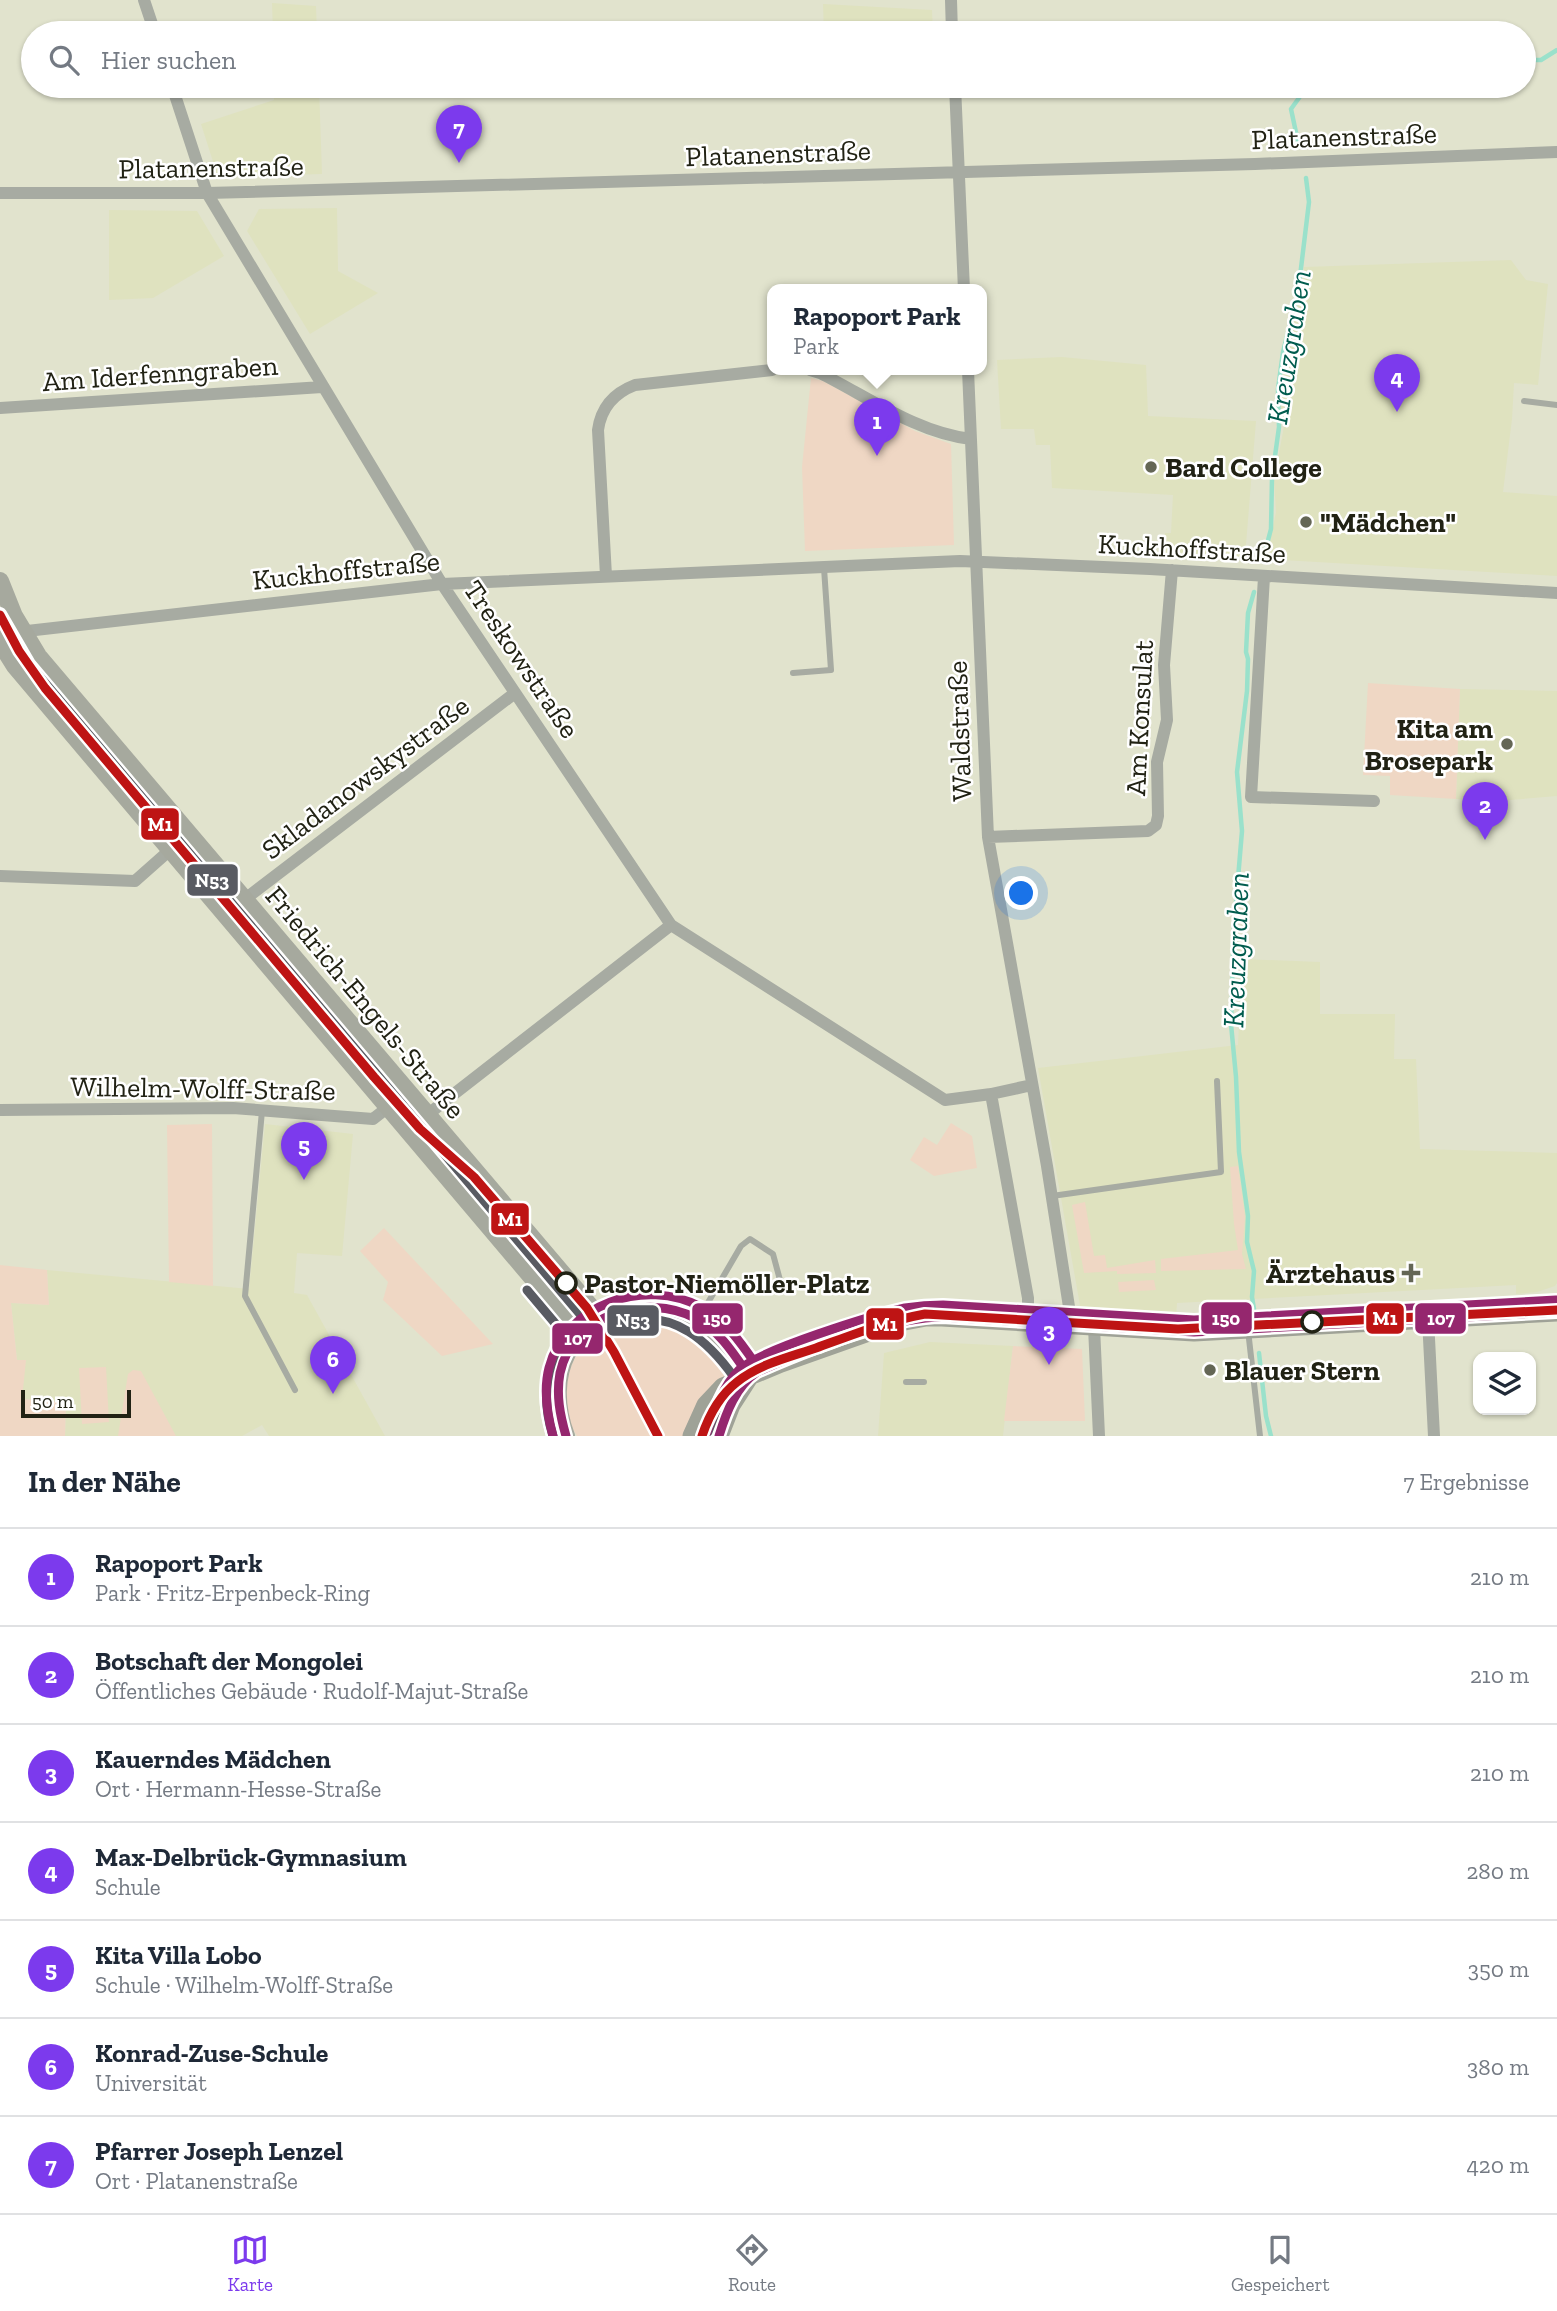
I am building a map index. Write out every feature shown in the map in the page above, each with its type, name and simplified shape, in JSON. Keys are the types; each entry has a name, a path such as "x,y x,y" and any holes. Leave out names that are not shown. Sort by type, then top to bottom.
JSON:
{"main road":[{"name":"Friedrich-Engels-Straße","path":"0,581 23,632 38,656 600,1318"},
{"name":"Friedrich-Engels-Straße","path":"0,642 15,666 580,1334"},
{"path":"566,1436 558,1412 558,1385 562,1365 580,1334 600,1318 612,1313 651,1307 677,1311 698,1320 720,1338 749,1377"},
{"path":"692,1436 713,1395 723,1387 781,1363 908,1320 942,1317 1186,1332 1557,1312"},
{"path":"719,1436 731,1405 749,1377"}],"street":[{"path":"144,0 151,21"},
{"path":"951,0 952,21"},
{"name":"Treskowstraße","path":"176,98 207,193 322,387 442,584 671,925 945,1100 991,1094"},
{"path":"955,98 964,284"},
{"name":"Platanenstraße","path":"0,192 207,193 1255,164 1557,152"},
{"path":"606,576 598,430 607,404 620,392 635,385 767,371"},
{"path":"824,375 932,430 971,439"},
{"name":"Waldstraße","path":"968,375 988,837 1052,1196 1072,1326"},
{"name":"Am Iderfenngraben","path":"0,408 322,387"},
{"name":"Kuckhoffstraße","path":"0,634 442,584 976,561 1557,593"},
{"name":"Am Konsulat","path":"988,837 1148,831 1156,825 1157,762 1167,720 1164,665 1172,570"},
{"path":"1264,577 1251,796 1374,801"},
{"name":"Skladanowskystraße","path":"245,899 516,693"},
{"path":"0,876 135,881 170,850"},
{"path":"427,1115 671,925"},
{"path":"1028,1323 1028,1297 991,1094 1032,1085"},
{"name":"Wilhelm-Wolff-Straße","path":"0,1110 262,1109 373,1119 387,1108 427,1115"},
{"path":"1428,1319 1434,1436"},
{"path":"1094,1327 1100,1436"}],"lane":[{"path":"1524,401 1557,405"},
{"path":"793,673 831,670 824,568"},
{"path":"1052,1196 1222,1172 1217,1081"},
{"path":"262,1109 245,1297 295,1390"},
{"path":"698,1320 741,1246 750,1239 774,1254 780,1280"},
{"path":"1248,1329 1260,1436"},
{"path":"906,1382 924,1382"}],"shaded area":[{"path":"272,3 316,6 317,21 273,21"},
{"path":"823,4 932,10 932,21 824,21"},
{"path":"319,98 322,174 218,177 201,124 274,100"},
{"path":"337,208 338,271 378,293 310,334 247,231 259,209"},
{"path":"109,210 197,211 224,256 153,298 109,300"},
{"path":"1511,260 1526,280 1548,284 1538,385 1514,383 1503,492 1557,496 1557,576 1266,559 1276,512 1274,480 1285,421 1280,405 1286,353 1302,293 1304,267"},
{"name":"Bard College","path":"1062,357 1146,365 1148,416 1256,421 1245,557 1164,554 1165,533 1171,533 1173,495 1052,488 1050,445 1036,445 1034,429 1001,429 997,360"},
{"path":"811,378 823,381 915,431 951,444 954,545 805,551 802,467"},
{"path":"36,661 168,817 162,821 48,686 31,663"},
{"path":"1368,683 1460,689 1456,799 1390,795 1390,776 1363,775"},
{"name":"Kita am Brosepark","path":"1460,689 1557,691 1557,796 1498,801 1456,799"},
{"path":"172,822 248,912 242,916 167,827"},
{"path":"252,917 379,1068 374,1072 247,922"},
{"path":"1242,959 1320,962 1320,1014 1395,1014 1394,1059 1416,1059 1420,1149 1557,1153 1555,1286 1537,1292 1516,1294 1516,1285 1177,1303 1176,1319 1081,1311 1038,1068 1238,1045"},
{"path":"951,1123 972,1136 977,1168 934,1176 910,1160 924,1137 937,1145"},
{"path":"212,1124 213,1286 169,1282 167,1125"},
{"path":"265,1124 353,1134 342,1256 297,1253 294,1293 307,1295 385,1436 269,1436 262,1425 242,1436 65,1436 66,1402 22,1399 25,1361 17,1360 11,1303 49,1305 47,1270 249,1289"},
{"path":"1238,1166 1245,1217 1242,1254 1246,1269 1161,1271 1161,1259 1238,1250 1230,1167"},
{"path":"1085,1202 1094,1256 1105,1255 1107,1268 1155,1260 1156,1273 1084,1273 1072,1205"},
{"path":"384,1228 493,1344 442,1356 383,1300 388,1282 360,1251"},
{"path":"0,1265 47,1270 49,1305 11,1303 17,1360 26,1360 22,1399 66,1402 65,1436 0,1436"},
{"path":"1154,1280 1156,1290 1119,1292 1118,1282"},
{"name":"Pastor-Niemöller-Platz","path":"641,1314 673,1318 694,1326 712,1340 731,1365 731,1371 710,1388 685,1436 577,1436 570,1423 566,1393 572,1364 579,1350 605,1326"},
{"path":"930,1342 1013,1346 1003,1436 878,1436 884,1353"},
{"path":"1013,1346 1082,1349 1085,1421 1004,1421"},
{"path":"106,1367 109,1422 82,1424 79,1368"},
{"path":"133,1370 141,1371 176,1436 118,1436 128,1374"}],"waterway":[{"name":"Kreuzgraben","path":"1536,60 1541,60 1557,50"},
{"name":"Kreuzgraben","path":"1298,142 1291,109 1299,98"},
{"name":"Kreuzgraben","path":"1263,559 1271,529 1272,478 1279,427 1278,389 1283,352 1298,293 1309,202 1306,178"},
{"name":"Kreuzgraben","path":"1254,592 1248,613 1247,691 1237,772 1242,831 1234,926 1231,1024 1239,1152 1248,1216 1247,1242 1254,1271 1254,1309"},
{"name":"Kreuzgraben","path":"1259,1353 1271,1436"}],"transit line":[{"name":"N53","path":"0,614 29,664 591,1327 601,1329 628,1321 661,1320 689,1332 724,1364 734,1377 720,1400 708,1432"},
{"name":"M1","path":"0,615 19,651 45,688 374,1077 420,1129 474,1177 587,1308 614,1352 658,1436"},
{"name":"N53","path":"527,1290 565,1335 553,1359 547,1384 547,1410 553,1436"},
{"name":"150","path":"553,1436 546,1385 549,1368 558,1346 572,1327 589,1313 610,1302 633,1296 656,1295 679,1298 701,1307 727,1327 759,1369"},
{"name":"150","path":"707,1432 728,1383 739,1370 751,1362 818,1334 905,1308 943,1305 1194,1320 1556,1300"},
{"name":"107","path":"566,1436 558,1389 567,1353 579,1336 595,1323 614,1314 655,1307 695,1318 719,1336 749,1376"},
{"name":"M1","path":"702,1436 711,1413 725,1393 755,1370 897,1320 925,1314 1178,1329 1557,1310"},
{"name":"107","path":"719,1436 738,1392 757,1372 848,1337 921,1319 942,1317 1194,1332 1557,1312"}],"place":[{"name":"Pfarrer Joseph Lenzel","path":"459,163"},
{"name":"Max-Delbrück-Gymnasium","path":"1397,412"},
{"name":"Rapoport Park","path":"877,456"},
{"name":"Bard College","path":"1151,467"},
{"name":"\"Mädchen\"","path":"1306,522"},
{"name":"Kita am Brosepark","path":"1507,744"},
{"name":"Botschaft der Mongolei","path":"1485,840"},
{"name":"Kita Villa Lobo","path":"304,1180"},
{"name":"Ärztehaus","path":"1411,1273"},
{"name":"Pastor-Niemöller-Platz","path":"566,1283"},
{"name":"Kauerndes Mädchen","path":"1049,1365"},
{"name":"Blauer Stern","path":"1210,1370"},
{"name":"Konrad-Zuse-Schule","path":"333,1394"}]}
